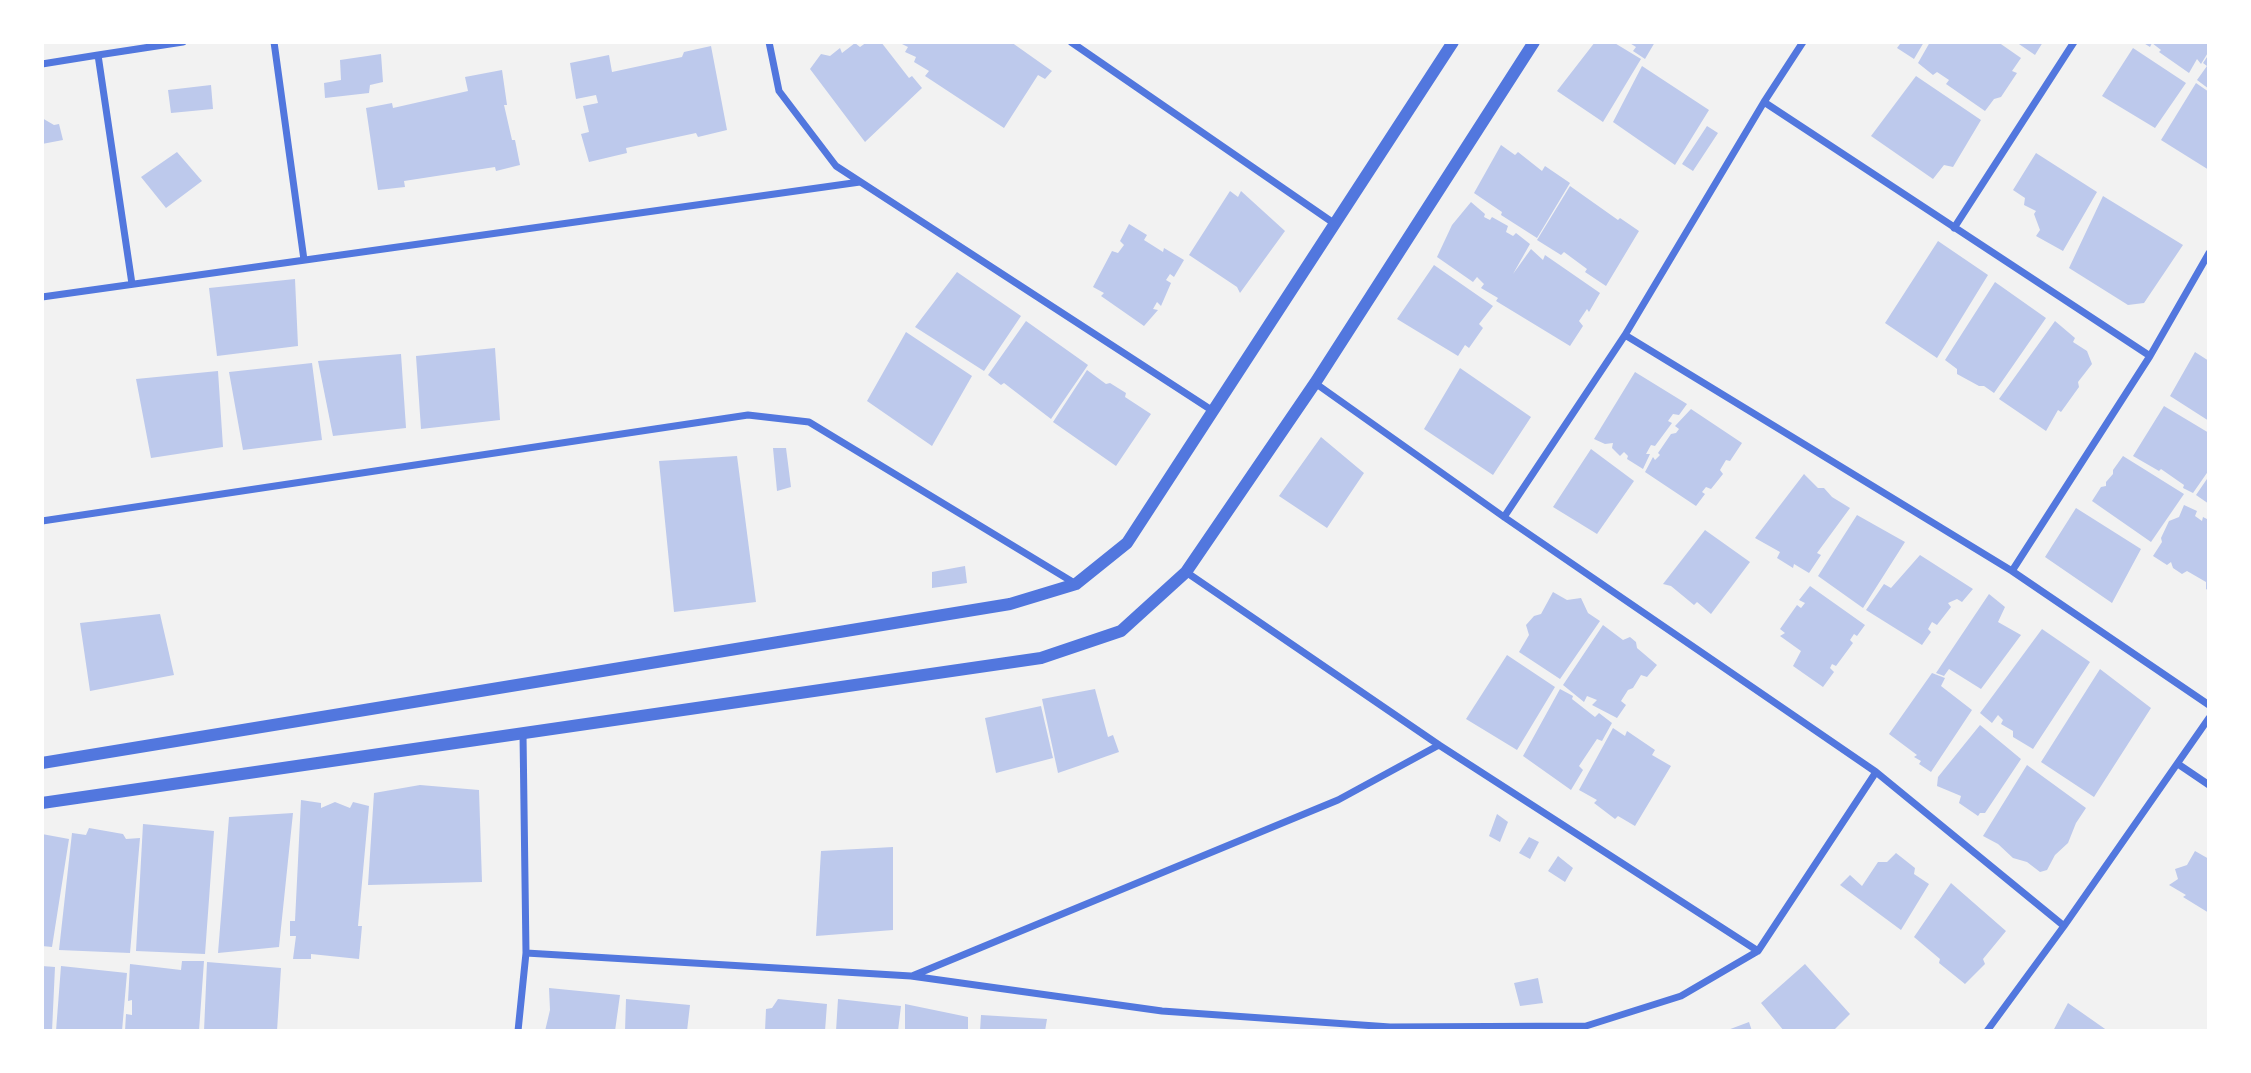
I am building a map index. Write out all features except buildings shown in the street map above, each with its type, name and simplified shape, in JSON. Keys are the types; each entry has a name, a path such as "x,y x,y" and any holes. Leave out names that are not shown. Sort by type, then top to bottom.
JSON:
{"street":[{"path":"42,64 183,42"},
{"path":"274,42 304,260"},
{"path":"769,42 779,91 836,166 1213,411"},
{"path":"1071,42 1335,224"},
{"path":"42,763 1010,604 1076,584 1127,543 1453,42"},
{"path":"42,803 1041,659 1121,631 1186,572 1315,383 1534,42"},
{"path":"1504,517 1625,335 1764,102 1803,42"},
{"path":"1954,228 2074,42"},
{"path":"98,55 132,284"},
{"path":"1764,102 2150,356"},
{"path":"42,297 860,182"},
{"path":"2012,571 2150,356 2209,253"},
{"path":"1625,335 2012,571 2209,705"},
{"path":"1315,383 1504,517 1876,772 2064,926"},
{"path":"42,520 748,415 809,422 1076,584"},
{"path":"1186,572 1439,745 1758,951"},
{"path":"1987,1031 2209,718"},
{"path":"518,1031 526,953 523,734"},
{"path":"911,976 1338,800 1439,745"},
{"path":"2178,764 2209,785"},
{"path":"526,953 911,976 1162,1012 1390,1027 1586,1026 1681,996 1758,951 1876,772"}]}
